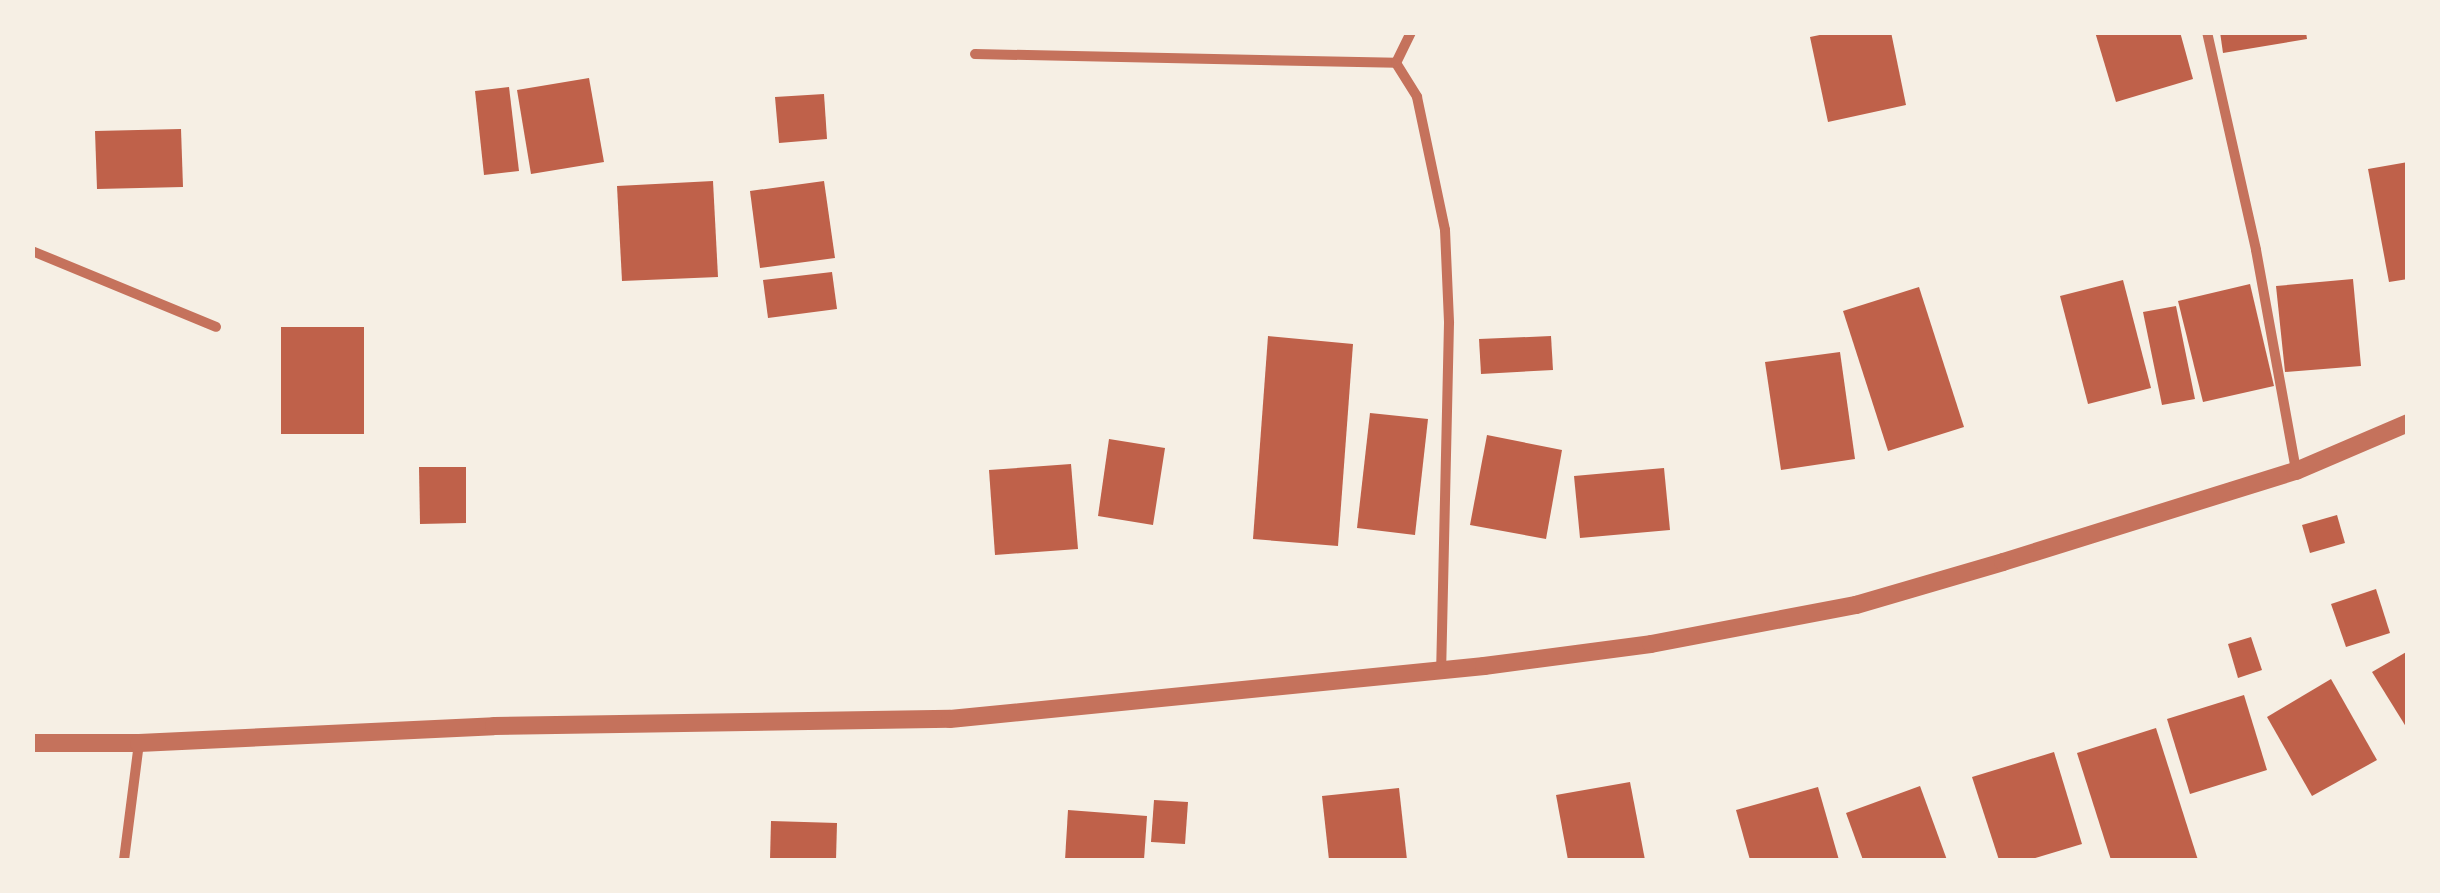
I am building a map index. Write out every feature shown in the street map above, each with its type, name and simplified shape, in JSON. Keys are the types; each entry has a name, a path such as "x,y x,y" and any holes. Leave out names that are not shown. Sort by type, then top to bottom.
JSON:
{"street":[{"path":"1396,63 1411,32"},
{"path":"2207,32 2256,250 2296,471"},
{"path":"975,54 1396,63"},
{"path":"1396,63 1417,96 1445,230 1449,323 1442,670"},
{"path":"32,251 216,327"},
{"path":"32,743 139,743 494,726 950,719 1442,670 1651,644 1856,605 2296,471 2408,423"},
{"path":"124,860 139,743"}],"building":[{"path":"1834,32 1891,32 1906,105 1828,122 1810,37"},
{"path":"2095,32 2180,32 2193,79 2116,102"},
{"path":"2220,32 2306,32 2307,39 2223,53"},
{"path":"589,78 604,162 531,174 517,90"},
{"path":"509,87 519,171 484,175 475,91"},
{"path":"824,94 827,139 779,143 775,97"},
{"path":"181,129 183,187 97,189 95,131"},
{"path":"2408,162 2408,279 2389,282 2368,169"},
{"path":"713,181 718,277 622,281 617,186"},
{"path":"824,181 835,258 760,268 750,191"},
{"path":"832,272 837,309 768,318 763,280"},
{"path":"2353,279 2361,366 2285,372 2276,286"},
{"path":"2123,280 2151,388 2088,404 2060,296"},
{"path":"2250,284 2274,386 2203,402 2178,301"},
{"path":"1919,287 1964,427 1888,451 1843,311"},
{"path":"2176,306 2195,399 2162,405 2143,312"},
{"path":"281,327 364,327 364,434 281,434"},
{"path":"1268,336 1353,344 1338,546 1253,539"},
{"path":"1551,336 1553,370 1481,374 1479,339"},
{"path":"1840,352 1855,459 1781,470 1765,362"},
{"path":"1370,413 1428,419 1415,535 1357,528"},
{"path":"1487,435 1562,450 1546,539 1470,525"},
{"path":"1109,439 1165,448 1153,525 1098,516"},
{"path":"1071,464 1078,549 995,555 989,470"},
{"path":"419,467 466,467 466,523 420,524"},
{"path":"1664,468 1670,530 1580,538 1574,476"},
{"path":"2337,515 2345,543 2310,553 2302,525"},
{"path":"2376,589 2390,633 2346,647 2331,604"},
{"path":"2251,637 2262,670 2238,678 2228,644"},
{"path":"2408,651 2408,730 2372,672"},
{"path":"2331,679 2377,760 2312,796 2267,717"},
{"path":"2244,695 2267,770 2190,794 2167,719"},
{"path":"2156,728 2198,860 2111,860 2077,753"},
{"path":"2054,752 2082,844 2029,860 1999,860 1972,777"},
{"path":"1630,782 1645,860 1568,860 1556,795"},
{"path":"1920,786 1947,860 1863,860 1846,813"},
{"path":"1818,787 1839,860 1750,860 1736,810"},
{"path":"1399,788 1407,860 1329,860 1322,796"},
{"path":"1154,800 1188,802 1185,844 1151,842"},
{"path":"1068,810 1147,816 1144,860 1065,860"},
{"path":"771,821 837,823 836,860 770,860"}]}
